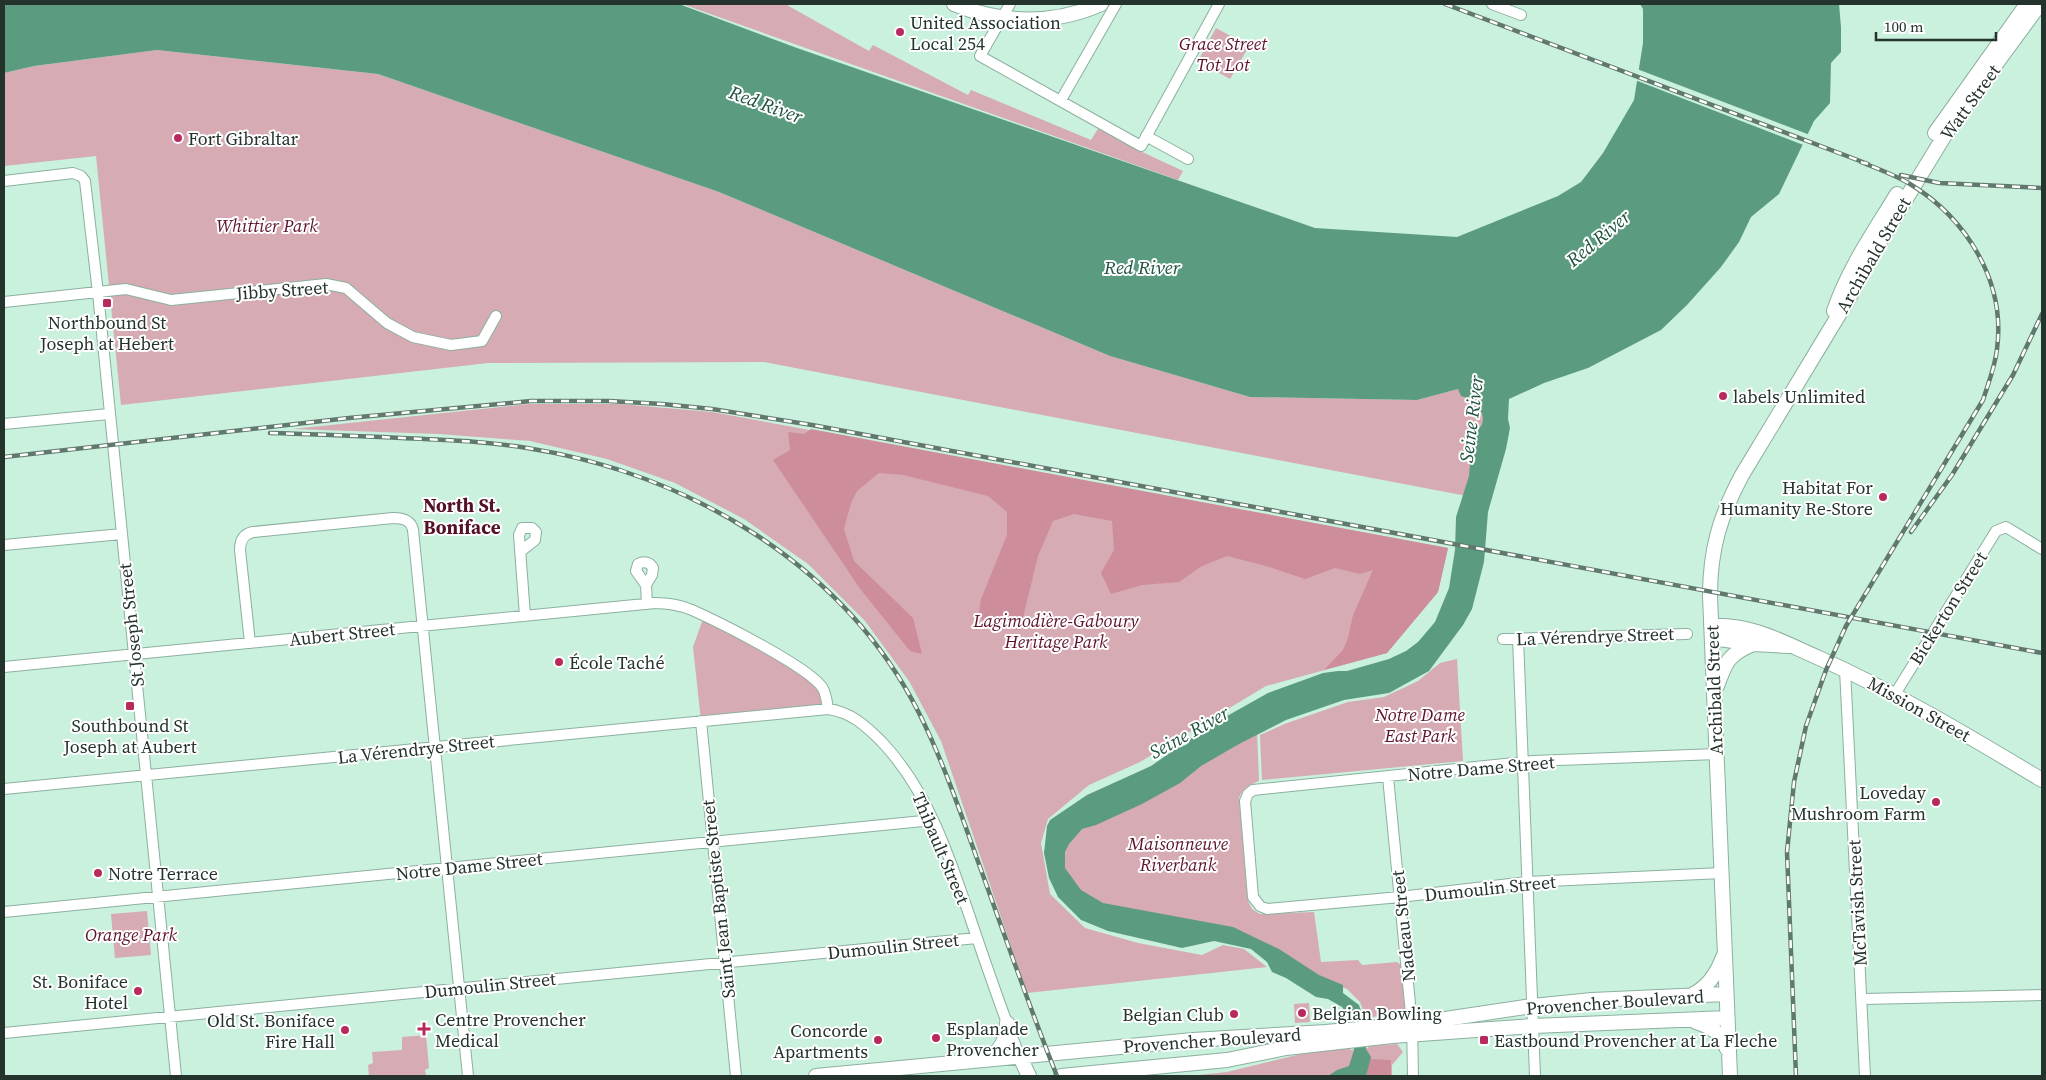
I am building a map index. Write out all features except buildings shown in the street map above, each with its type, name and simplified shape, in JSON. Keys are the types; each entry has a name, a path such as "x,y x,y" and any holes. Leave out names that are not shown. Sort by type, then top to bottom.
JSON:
{"main road":[{"path":"954,4 979,13 1002,18 1030,20 1054,18 1077,13 1101,4"},
{"name":"Watt Street","path":"1914,176 1944,119 2009,31 2033,5"},
{"name":"Archibald Street","path":"1730,1076 1710,579 1714,543 1728,500 1849,298 1914,176"},
{"name":"Mission Street","path":"1712,632 1722,625 1766,634 1895,694 2042,780"},
{"name":"Mission Street","path":"1712,632 1754,644 1792,646"},
{"path":"1714,693 1726,661 1739,651 1754,644"},
{"path":"1689,996 1702,989 1713,978 1720,965 1726,946"},
{"name":"Provencher Boulevard","path":"1412,1029 1532,1006 1592,1000 1726,994"},
{"name":"Provencher Boulevard","path":"816,1076 1193,1040 1277,1035 1326,1037 1412,1029 1727,1018"},
{"path":"1688,1020 1708,1026 1719,1033 1730,1059"},
{"path":"989,1059 1000,1050 1004,1042 1007,1023"},
{"path":"1277,1035 1279,1049"},
{"name":"Provencher Boulevard","path":"1061,1076 1227,1060 1326,1037"},
{"path":"1020,1057 1029,1076"}],"street":[{"path":"1010,4 980,56 1061,100 1143,141 1188,159"},
{"path":"1061,100 1116,4"},
{"path":"1143,141 1219,4"},
{"path":"1492,4 1521,15"},
{"name":"St Joseph Street","path":"4,181 73,173 81,176 85,181 98,293 176,1076"},
{"name":"Jibby Street","path":"98,293 126,289 170,300 326,284 346,288 387,323 414,337 451,345 482,341 496,316"},
{"path":"4,302 98,293"},
{"path":"4,424 110,414"},
{"path":"250,643 240,545 242,538 253,532 393,518 408,521 413,530 468,1076"},
{"name":"Bickerton Street","path":"1895,694 1996,531 2006,527 2042,549"},
{"path":"4,545 122,534"},
{"path":"522,552 520,566 525,616"},
{"path":"646,585 647,604"},
{"name":"Aubert Street","path":"4,667 661,603 692,610 799,668 821,686 828,709"},
{"name":"La Vérendrye Street","path":"1503,639 1687,634"},
{"path":"1518,638 1535,1076"},
{"name":"McTavish Street","path":"1844,669 1866,1076"},
{"name":"La Vérendrye Street","path":"4,789 828,709"},
{"name":"Thibault Street","path":"828,709 840,711 860,721 890,751 916,786 934,820 1020,1057"},
{"name":"Saint Jean Baptiste Street","path":"701,722 736,1076"},
{"name":"Notre Dame Street","path":"1260,906 1255,901 1251,886 1245,801 1248,794 1257,789 1523,763 1716,754"},
{"name":"Nadeau Street","path":"1388,776 1412,1029 1413,1076"},
{"name":"Notre Dame Street","path":"4,912 934,820"},
{"name":"Dumoulin Street","path":"1260,906 1272,909 1400,897 1527,882 1722,872"},
{"name":"Dumoulin Street","path":"4,1033 977,938"},
{"path":"1863,999 2042,995"}],"green space":[{"path":"682,4 785,4 869,51 873,45 968,95 971,90 1091,140 1099,127 1138,150 1183,171 1178,180"},
{"name":"Grace Street Tot Lot","path":"1216,28 1249,46 1230,79 1198,61"},
{"name":"Whittier Park","path":"157,50 378,74 719,192 1110,356 1250,397 1417,400 1458,389 1491,397 1472,497 764,362 488,363 121,405 96,156 4,166 4,73 34,66"},
{"name":"Lagimodière-Gaboury Heritage Park","path":"528,404 620,404 712,412 1448,548 1438,592 1387,653 1266,686 1140,762 1089,785 1048,819 1041,843 1050,894 1085,928 1138,943 1202,955 1223,945 1244,949 1267,967 1027,993 941,741 909,681 865,621 808,564 744,519 675,483 607,459 530,441 439,434 293,429"},
{"path":"704,616 816,681 828,709 701,721 693,647"},
{"name":"Notre Dame East Park","path":"1457,659 1463,761 1262,780 1260,735 1287,723 1348,702 1384,697 1418,681 1440,663"},
{"name":"Maisonneuve Riverbank","path":"1257,731 1259,781 1247,787 1239,798 1248,901 1252,909 1260,914 1314,912 1321,962 1358,960 1362,965 1397,962 1401,965 1405,1012 1366,1018 1360,1002 1347,989 1321,978 1231,931 1113,911 1076,890 1062,865 1068,837"},
{"name":"Orange Park","path":"147,911 151,955 115,958 111,914"},
{"name":"Belgian Bowling","path":"1309,1003 1310,1022 1295,1023 1294,1004"},
{"path":"426,1035 429,1068 425,1070 426,1076 369,1076 368,1065 373,1063 372,1052 402,1050 402,1037"},
{"path":"1397,1044 1403,1052 1392,1065 1392,1076 1190,1076 1227,1072 1305,1053"}],"shaded area":[{"path":"811,429 1448,548 1438,592 1387,653 1324,670 1343,650 1348,638 1353,615 1373,570 1360,574 1335,568 1305,579 1227,556 1202,566 1179,582 1142,585 1111,594 1101,573 1114,550 1112,521 1074,514 1053,521 1038,556 1020,630 984,625 979,612 981,599 1007,535 1007,512 988,496 903,475 879,473 857,491 851,503 844,529 854,561 913,618 922,654 910,651 861,590 773,460 790,450 788,432 804,434"},
{"path":"1370,1059 1391,1060 1391,1076 1366,1076"}],"water":[{"name":"Red River","path":"4,4 679,4 797,48 1315,228 1457,237 1558,196 1581,182 1603,153 1634,100 1643,43 1643,9 1640,4 1839,4 1841,52 1831,63 1830,103 1814,121 1779,194 1751,217 1739,242 1721,267 1687,305 1661,330 1588,368 1544,383 1509,399 1508,419 1510,428 1488,512 1484,562 1472,609 1463,625 1429,671 1389,693 1344,700 1286,720 1201,766 1180,783 1142,804 1096,825 1082,829 1069,844 1065,852 1065,868 1081,890 1103,903 1233,927 1279,949 1319,975 1343,985 1343,993 1359,1005 1362,1014 1366,1049 1371,1057 1366,1076 1328,1076 1337,1070 1349,1066 1354,1050 1350,1019 1342,1007 1328,999 1316,997 1286,978 1272,972 1267,962 1251,949 1214,941 1182,948 1108,931 1081,920 1058,897 1049,878 1044,853 1047,826 1050,820 1087,795 1151,766 1177,748 1186,745 1195,734 1268,693 1323,673 1347,671 1389,659 1406,651 1418,642 1435,622 1449,588 1455,550 1456,517 1475,450 1473,437 1482,425 1483,419 1482,413 1471,399 1461,396 1458,389 1417,400 1250,397 1110,356 719,192 378,74 157,50 34,66 4,73"}],"pier":[{"path":"1637,69 1810,135 1806,146 1635,80"}],"railway":[{"path":"1445,4 1868,164"},
{"path":"1796,1076 1787,852 1794,782 1806,726 1826,670 1846,626 1983,400 1997,349 1998,324 1995,299 1988,276 1978,254 1965,233 1930,198 1910,184 1861,162"},
{"path":"1901,175 1939,183 2042,188"},
{"path":"1911,532 1952,475 2013,375 2042,314"},
{"path":"4,457 349,418 531,401 609,401 662,404 712,409 812,425 2042,653"},
{"path":"270,433 480,442 527,448 587,460 645,479 702,504 755,534 804,570 849,612 887,660 919,713 950,784 1057,1076"}],"place":[{"name":"United Association Local 254","path":"900,32"},
{"name":"Fort Gibraltar","path":"178,138"},
{"name":"Northbound St Joseph at Hebert","path":"107,303"},
{"name":"labels Unlimited","path":"1723,396"},
{"name":"Habitat For Humanity Re-Store","path":"1883,497"},
{"name":"École Taché","path":"559,662"},
{"name":"Southbound St Joseph at Aubert","path":"130,706"},
{"name":"Loveday Mushroom Farm","path":"1936,802"},
{"name":"Notre Terrace","path":"98,873"},
{"name":"St. Boniface Hotel","path":"138,991"},
{"name":"Belgian Bowling","path":"1302,1013"},
{"name":"Belgian Club","path":"1234,1014"},
{"name":"Centre Provencher Medical","path":"424,1029"},
{"name":"Old St. Boniface Fire Hall","path":"345,1030"},
{"name":"Esplanade Provencher","path":"936,1038"},
{"name":"Concorde Apartments","path":"878,1040"},
{"name":"Eastbound Provencher at La Fleche","path":"1484,1040"}],"district":[{"name":"North St. Boniface","path":"462,516"}],"water label":[{"name":"Seine River","path":"1471,419"},
{"name":"Seine River","path":"1189,732"}]}
